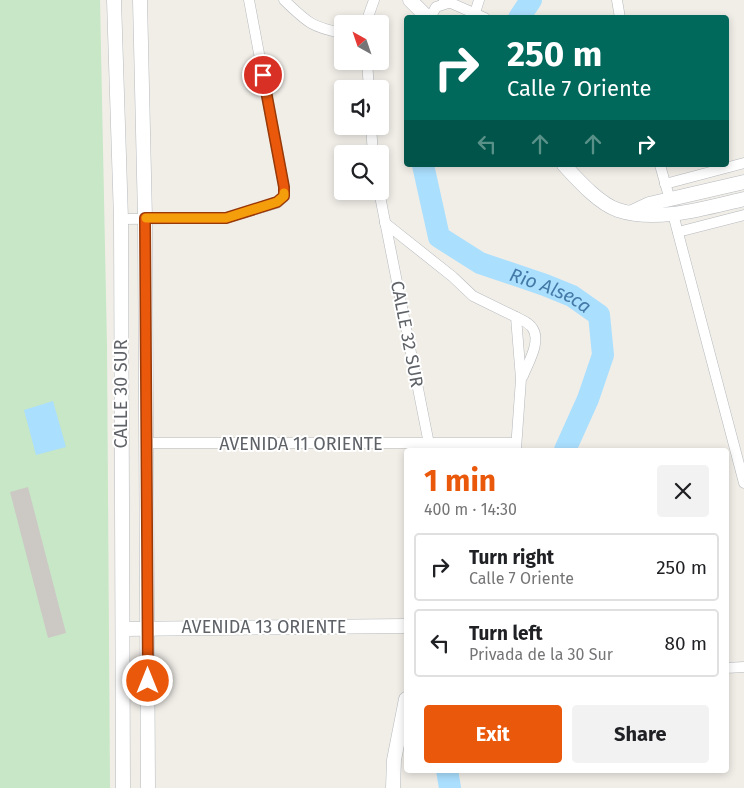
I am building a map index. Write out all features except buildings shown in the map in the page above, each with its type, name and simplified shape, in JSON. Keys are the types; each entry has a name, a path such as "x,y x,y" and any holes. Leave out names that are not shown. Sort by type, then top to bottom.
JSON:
{"main road":[{"name":"CALLE 30 SUR","path":"114,0 121,219 123,788"},
{"name":"CALLE 30 SUR","path":"140,0 145,218 148,788"},
{"path":"410,0 425,15"},
{"path":"566,167 585,187 617,210 649,215 673,214 744,199"},
{"path":"632,212 649,204 744,182"},
{"path":"670,200 673,214"},
{"name":"AVENIDA 13 ORIENTE","path":"123,629 404,626"},
{"path":"393,788 394,760 404,709"}],"street":[{"path":"121,219 226,218 277,202 284,196 249,0"},
{"path":"284,0 314,26 334,31"},
{"path":"369,15 374,0"},
{"path":"479,0 480,15"},
{"path":"616,0 619,15"},
{"path":"430,15 436,7 446,1 478,15"},
{"path":"665,184 744,163"},
{"path":"661,167 670,200"},
{"name":"CALLE 32 SUR","path":"381,200 429,444"},
{"path":"673,214 744,483"},
{"path":"678,232 744,215"},
{"path":"385,223 453,277 473,296 532,327 536,335 534,346 521,379"},
{"path":"516,317 521,379 516,447"},
{"name":"AVENIDA 11 ORIENTE","path":"146,443 429,444 516,447"},
{"path":"729,668 744,667"}],"green space":[{"path":"0,0 100,0 107,346 110,788 0,788"}],"water":[{"path":"53,401 66,447 36,455 24,410"}],"waterway":[{"name":"Rio Alseca","path":"521,15 531,0"},
{"name":"Rio Alseca","path":"423,167 439,237 480,263 572,296 599,315 603,355 588,399 566,448"},
{"name":"Rio Alseca","path":"448,773 450,788"}],"slow traffic":[{"path":"146,218 226,218 277,202 284,196 284,193"}],"route":[{"path":"148,681 145,218 226,218 277,202 284,196 284,187 263,75"}]}
